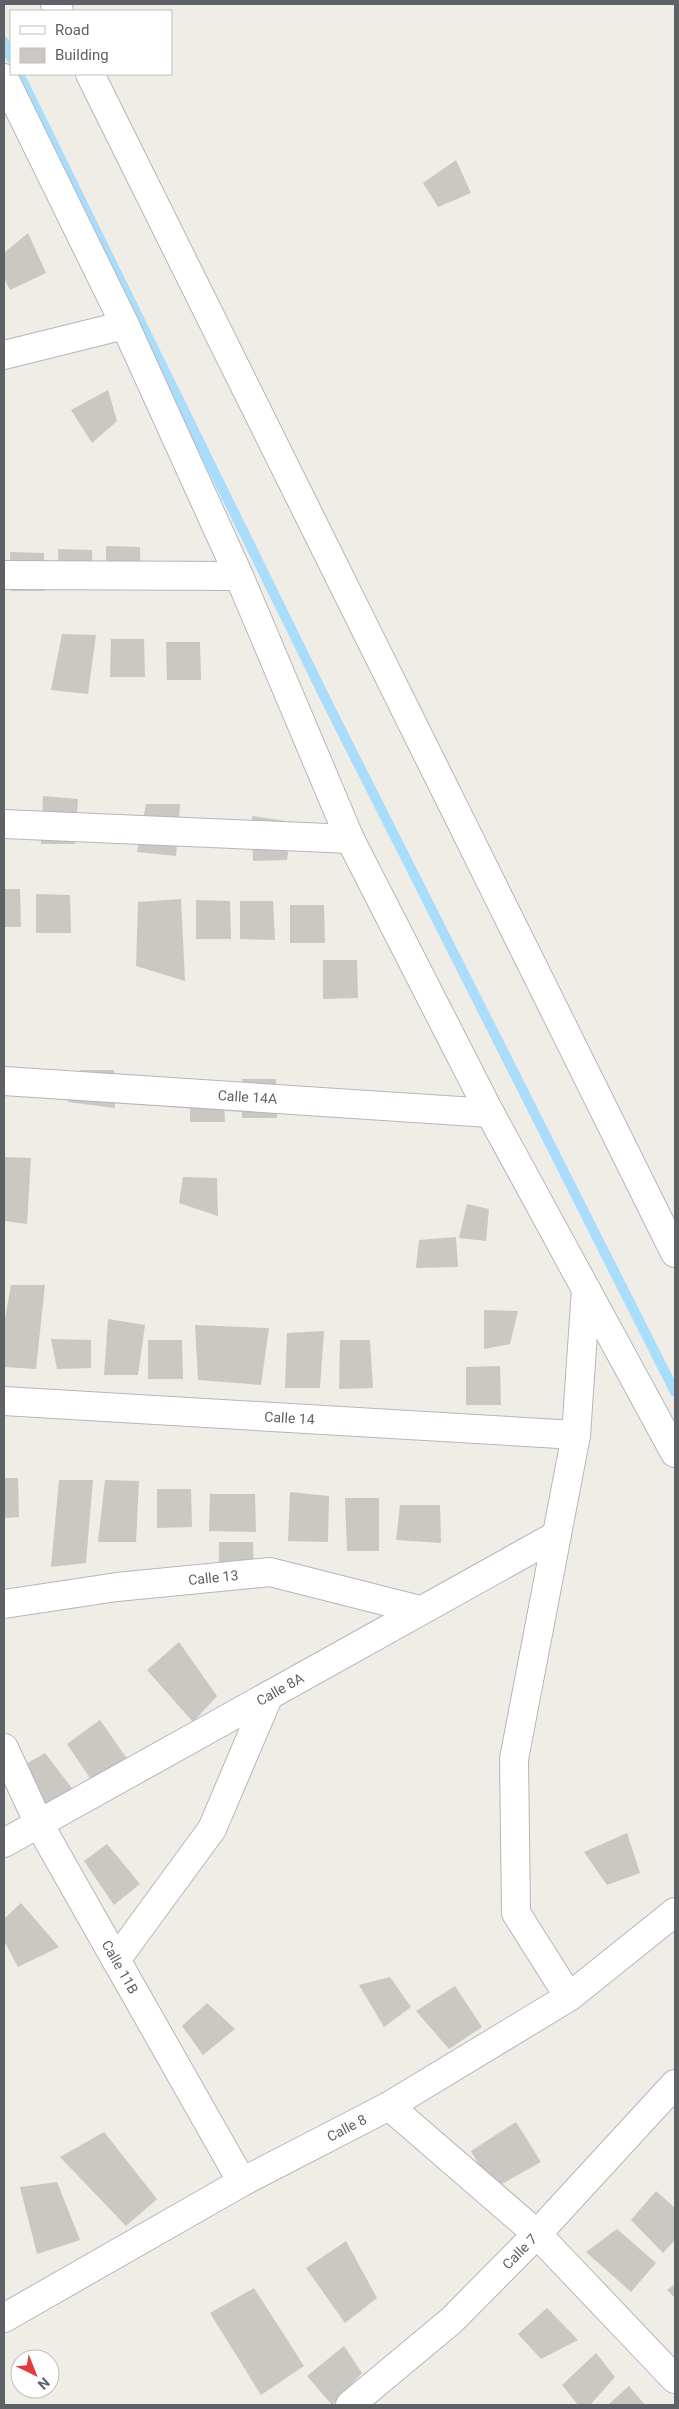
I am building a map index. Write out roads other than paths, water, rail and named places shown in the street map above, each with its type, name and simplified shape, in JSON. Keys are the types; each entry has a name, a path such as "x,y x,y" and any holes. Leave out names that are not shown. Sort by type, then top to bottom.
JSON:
{"street":[{"path":"90,75 675,1253"},
{"path":"4,78 125,325 239,576 350,839 490,1113 675,1453"},
{"path":"4,355 125,325"},
{"path":"4,575 239,576"},
{"path":"4,824 350,839"},
{"name":"Calle 14A","path":"4,1081 490,1113"},
{"path":"569,1997 516,1912 514,1759 576,1435 586,1290"},
{"name":"Calle 14","path":"4,1400 576,1435"},
{"name":"Calle 8A","path":"4,1843 557,1535"},
{"name":"Calle 13","path":"4,1604 117,1588 270,1572 420,1610"},
{"path":"116,1960 212,1829 269,1695"},
{"name":"Calle 11B","path":"4,1748 39,1824 242,2182"},
{"name":"Calle 8","path":"4,2318 242,2182 389,2106 569,1997 675,1912"},
{"name":"Calle 7","path":"350,2405 452,2320 537,2234 675,2084"},
{"path":"389,2106 537,2234 675,2378"}],"waterway":[{"path":"4,42 10,56"},
{"path":"19,75 329,706 675,1392"}]}
